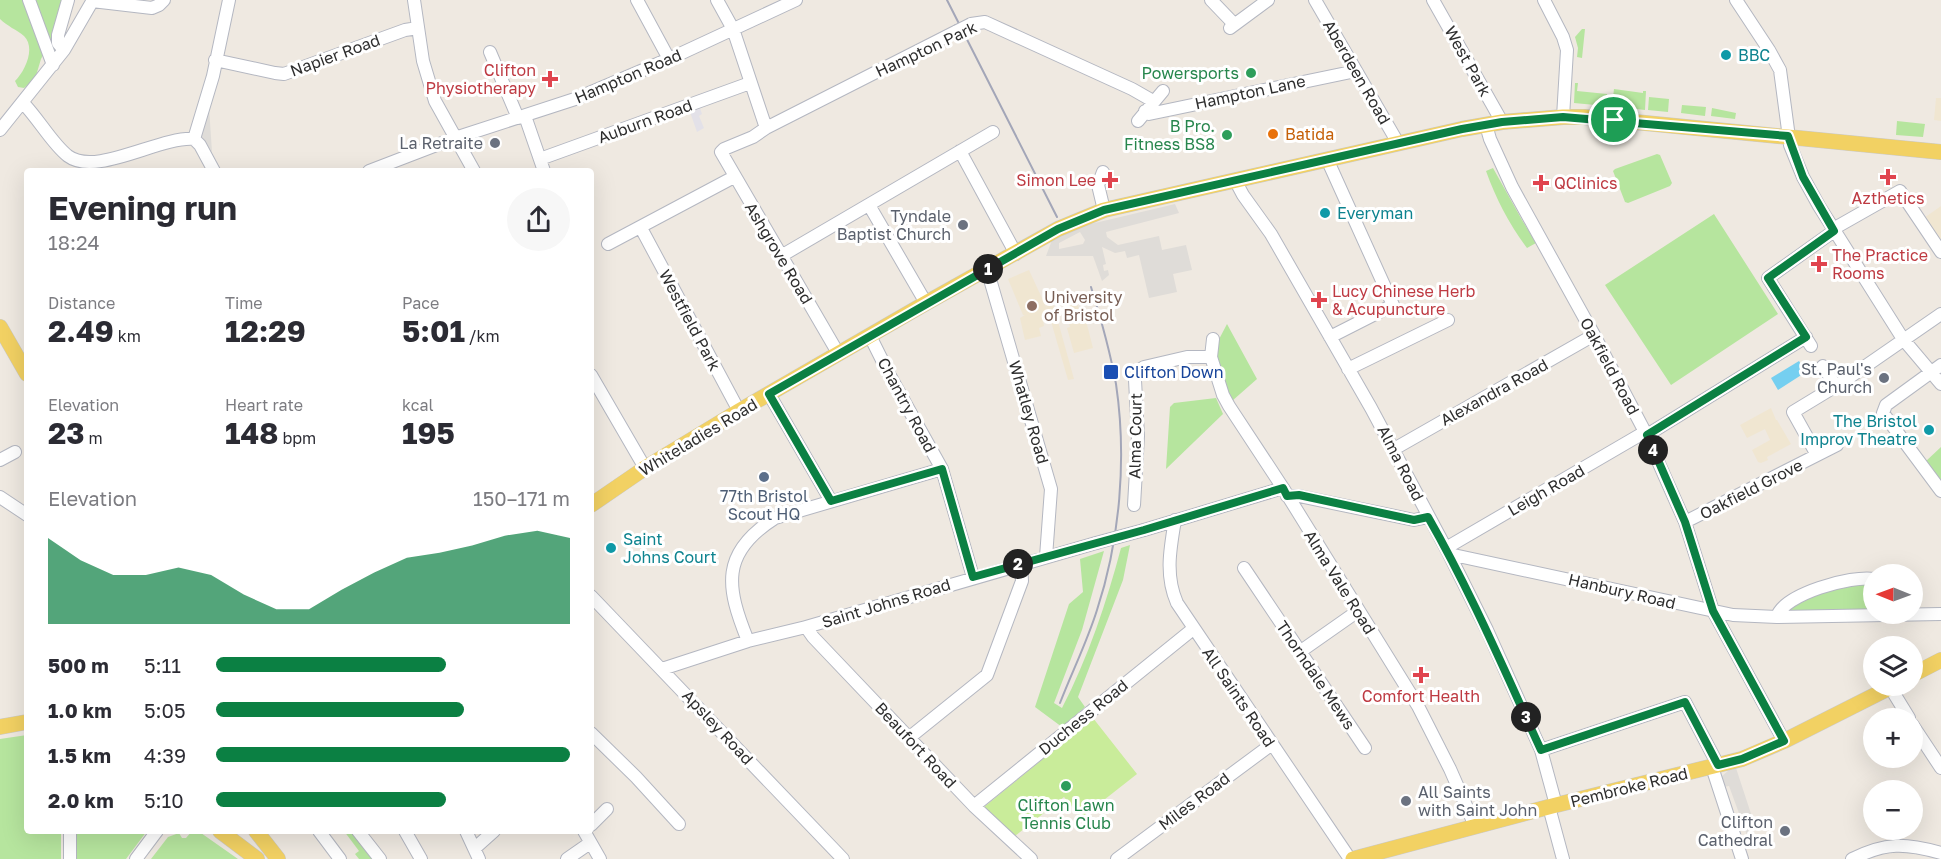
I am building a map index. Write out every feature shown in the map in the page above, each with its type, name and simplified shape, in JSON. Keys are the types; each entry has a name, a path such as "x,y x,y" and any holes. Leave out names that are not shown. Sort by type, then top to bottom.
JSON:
{"main road":[{"name":"Whiteladies Road","path":"594,503 645,468 739,411 926,303 1058,229 1104,210 1486,125 1563,117 1788,136 1941,152"},
{"path":"0,327 24,369"},
{"path":"1923,669 1941,660"},
{"name":"Pembroke Road","path":"1352,859 1742,759 1784,741 1872,696"},
{"path":"0,727 24,723"},
{"path":"224,834 257,859"},
{"path":"258,834 278,859"}],"street":[{"path":"29,0 53,65"},
{"path":"64,50 58,43 58,35 68,0"},
{"path":"0,130 64,50 92,0 152,8 164,0"},
{"path":"194,139 229,0"},
{"path":"414,0 429,82 442,116 472,168"},
{"path":"637,0 669,59"},
{"path":"717,0 733,29 766,128"},
{"name":"Hampton Road","path":"377,168 455,138 575,99 669,59 796,0"},
{"path":"1211,0 1232,26 1268,0"},
{"name":"Aberdeen Road","path":"1315,0 1398,143"},
{"name":"West Park","path":"1433,0 1502,122"},
{"path":"1544,0 1567,50 1563,117"},
{"path":"1737,0 1770,50 1780,70 1788,136 1803,177 1903,339 1936,369 1941,384"},
{"name":"Hampton Park","path":"722,152 971,24 985,22 1132,89 1145,111"},
{"name":"Napier Road","path":"215,60 284,74 418,27"},
{"path":"490,52 522,117 542,165"},
{"name":"Hampton Lane","path":"1145,111 1149,114 1356,71"},
{"name":"Auburn Road","path":"542,165 750,83"},
{"path":"1145,111 1163,91"},
{"path":"23,103 68,157 88,167 181,140 194,139 201,145 212,168"},
{"name":"Oakfield Road","path":"1486,125 1512,187 1646,434 1685,522 1713,611 1784,741"},
{"path":"781,256 993,132"},
{"name":"Ashgrove Road","path":"722,152 734,177 838,354"},
{"path":"960,152 1016,254"},
{"path":"1327,159 1393,306 1330,337"},
{"path":"1103,172 1098,185 1104,210"},
{"path":"608,244 734,177"},
{"name":"Alma Road","path":"1240,178 1248,200 1271,234 1394,449 1487,630 1541,750 1563,859"},
{"path":"1834,230 1900,191 1941,252"},
{"path":"869,205 926,303"},
{"name":"Westfield Park","path":"641,228 739,411"},
{"name":"Leigh Road","path":"1448,551 1808,341 1768,278 1834,230"},
{"name":"Whatley Road","path":"987,270 1051,489 1046,557"},
{"path":"1823,366 1835,385 1941,314"},
{"path":"1348,369 1448,320"},
{"name":"Alexandra Road","path":"1394,449 1594,335"},
{"name":"Chantry Road","path":"870,336 942,469 973,577"},
{"name":"Alma Vale Road","path":"1213,339 1211,357 1223,395 1418,706 1450,769 1475,826"},
{"name":"Alma Court","path":"1134,505 1138,436 1135,380 1138,371 1144,367 1187,357 1211,357"},
{"path":"1936,369 1886,405 1883,413 1941,491"},
{"path":"594,380 645,468"},
{"name":"Oakfield Grove","path":"1817,455 1793,412 1835,385"},
{"path":"769,394 831,501"},
{"name":"Oakfield Grove","path":"1685,522 1837,444"},
{"path":"0,460 15,452"},
{"path":"748,641 734,608 731,586 733,569 740,550 759,528 775,518 942,469"},
{"name":"Saint Johns Road","path":"662,669 748,641 806,627 973,577 1175,520 1285,492 1414,520 1428,517"},
{"path":"0,497 24,514"},
{"name":"All Saints Road","path":"1175,520 1169,576 1171,590 1177,603 1352,859"},
{"name":"Hanbury Road","path":"1448,551 1733,615 1863,616"},
{"path":"910,737 987,675 1022,581 1021,564"},
{"name":"Thorndale Mews","path":"1244,568 1365,748"},
{"path":"1777,617 1785,604 1825,586 1863,577"},
{"name":"Apsley Road","path":"594,599 843,859"},
{"path":"1301,651 1358,611"},
{"name":"Hanbury Road","path":"1923,615 1941,614"},
{"name":"Beaufort Road","path":"806,627 974,806 1030,859"},
{"name":"Duchess Road","path":"974,806 1193,629"},
{"path":"1541,750 1685,702 1715,766 1742,859"},
{"path":"594,738 636,777 679,824"},
{"path":"1923,741 1941,768"},
{"name":"Miles Road","path":"1117,859 1272,744"},
{"path":"594,822 607,809"},
{"path":"70,834 70,859"},
{"path":"136,859 155,834"},
{"path":"241,847 253,834"},
{"path":"321,834 340,859"},
{"path":"360,834 381,859"},
{"path":"407,834 421,859"},
{"path":"467,834 478,856"},
{"path":"478,856 492,834"},
{"path":"586,834 600,859"},
{"path":"567,859 591,843"},
{"path":"1852,859 1867,851 1893,846 1912,845 1941,853"}],"shaded area":[{"path":"1936,98 1941,98 1941,121 1934,120"},
{"path":"209,107 212,152 201,135"},
{"path":"700,108 702,114 699,116 704,128 697,132 690,112"},
{"path":"1175,204 1179,213 1106,232 1107,237 1118,245 1159,236 1162,250 1186,245 1192,270 1173,274 1177,292 1149,298 1139,255 1127,258 1125,251 1115,253 1102,247 1106,264 1103,265 1104,271 1108,270 1109,275 1102,281 1093,256 1046,256 1052,240 1078,227","holes":["1080,232 1085,240 1083,244 1059,249 1059,243"]},
{"path":"1941,206 1941,244 1924,218"},
{"name":"University of Bristol","path":"1029,270 1047,309 1044,298 1051,296 1074,379 1068,380 1048,311 1046,312 1048,318 1043,320 1044,326 1039,328 1041,336 1025,340 1020,318 1025,315 1023,315 1008,279"},
{"name":"University of Bristol","path":"1073,292 1079,309 1083,309 1093,348 1074,353 1067,328 1070,327 1060,297"},
{"path":"1771,408 1791,444 1767,457 1768,460 1761,463 1758,462 1752,450 1770,440 1765,429 1747,438 1740,425"},
{"path":"1736,768 1755,826 1747,835 1729,786 1723,787 1721,777 1729,770"}],"green space":[{"path":"0,0 65,0 55,32 41,59 35,79 24,88 18,87 15,81 28,59 29,47 24,36 0,19"},
{"path":"1582,29 1585,29 1582,58 1577,57 1578,48 1575,37"},
{"path":"1575,83 1578,83 1577,91 1607,94 1606,106 1574,103"},
{"path":"1614,89 1643,93 1646,91 1645,110 1612,106"},
{"path":"1649,97 1669,99 1668,112 1648,110"},
{"path":"1682,105 1706,107 1705,116 1681,113"},
{"path":"1712,108 1736,113 1735,119 1711,116"},
{"path":"1897,121 1925,124 1923,137 1896,135"},
{"path":"1657,154 1660,155 1672,183 1670,186 1628,203 1625,202 1613,171"},
{"path":"1493,168 1536,243 1527,248 1494,191 1486,171"},
{"path":"1714,214 1778,314 1671,385 1605,285"},
{"path":"1227,324 1257,379 1232,401 1216,360 1216,345"},
{"path":"1216,398 1223,414 1166,469 1170,407 1174,403"},
{"path":"1941,447 1941,481 1925,462"},
{"path":"1130,545 1123,580 1078,697 1085,707 1062,727 1035,707 1069,604 1083,592 1080,559 1104,551 1082,630 1054,703 1062,708 1096,629 1121,548"},
{"path":"1863,585 1863,612 1782,614 1802,599 1824,590"},
{"name":"Clifton Lawn Tennis Club","path":"1093,718 1137,774 1081,818 1064,797 1015,836 984,807"},
{"path":"24,735 24,834 61,834 61,859 0,859 0,739"},
{"path":"75,834 145,834 126,859 75,859"},
{"path":"180,834 182,838 186,838 189,834 202,834 238,859 151,859 168,837"},
{"path":"346,834 355,834 375,859 359,859 355,854 359,851"}],"water":[{"path":"1799,361 1806,372 1778,390 1771,378"}],"railway":[{"path":"947,0 1057,217"},
{"path":"1060,703 1089,634 1105,583 1119,499 1121,441 1116,384 1091,287"}],"place":[{"name":"BBC","path":"1726,55"},
{"name":"Powersports","path":"1251,73"},
{"name":"Clifton Physiotherapy","path":"550,79"},
{"name":"Batida","path":"1273,134"},
{"name":"B Pro. Fitness BS8","path":"1227,135"},
{"name":"La Retraite","path":"495,143"},
{"name":"Azthetics","path":"1888,177"},
{"name":"Simon Lee","path":"1110,180"},
{"name":"QClinics","path":"1541,183"},
{"name":"Everyman","path":"1325,213"},
{"name":"Tyndale Baptist Church","path":"963,225"},
{"name":"The Practice Rooms","path":"1819,264"},
{"name":"Lucy Chinese Herb & Acupuncture","path":"1319,300"},
{"name":"University of Bristol","path":"1032,306"},
{"name":"Clifton Down","path":"1111,372"},
{"name":"St. Paul's Church","path":"1884,378"},
{"name":"The Bristol Improv Theatre","path":"1929,430"},
{"name":"77th Bristol Scout HQ","path":"764,477"},
{"name":"Saint Johns Court","path":"611,548"},
{"name":"Comfort Health","path":"1421,675"},
{"name":"Clifton Lawn Tennis Club","path":"1066,786"},
{"name":"All Saints with Saint John","path":"1406,801"},
{"name":"Clifton Cathedral","path":"1785,831"}],"route":[{"path":"1563,117 1614,120 1788,136 1803,177 1834,231 1768,278 1806,337 1647,435 1685,522 1713,611 1784,741 1742,759 1718,765 1685,702 1541,750 1487,630 1428,517 1414,520 1299,495 1287,496 1283,488 1144,530 973,577 942,469 831,501 769,394 1027,246 1058,229 1104,210 1398,143 1502,122 1563,117"}]}
